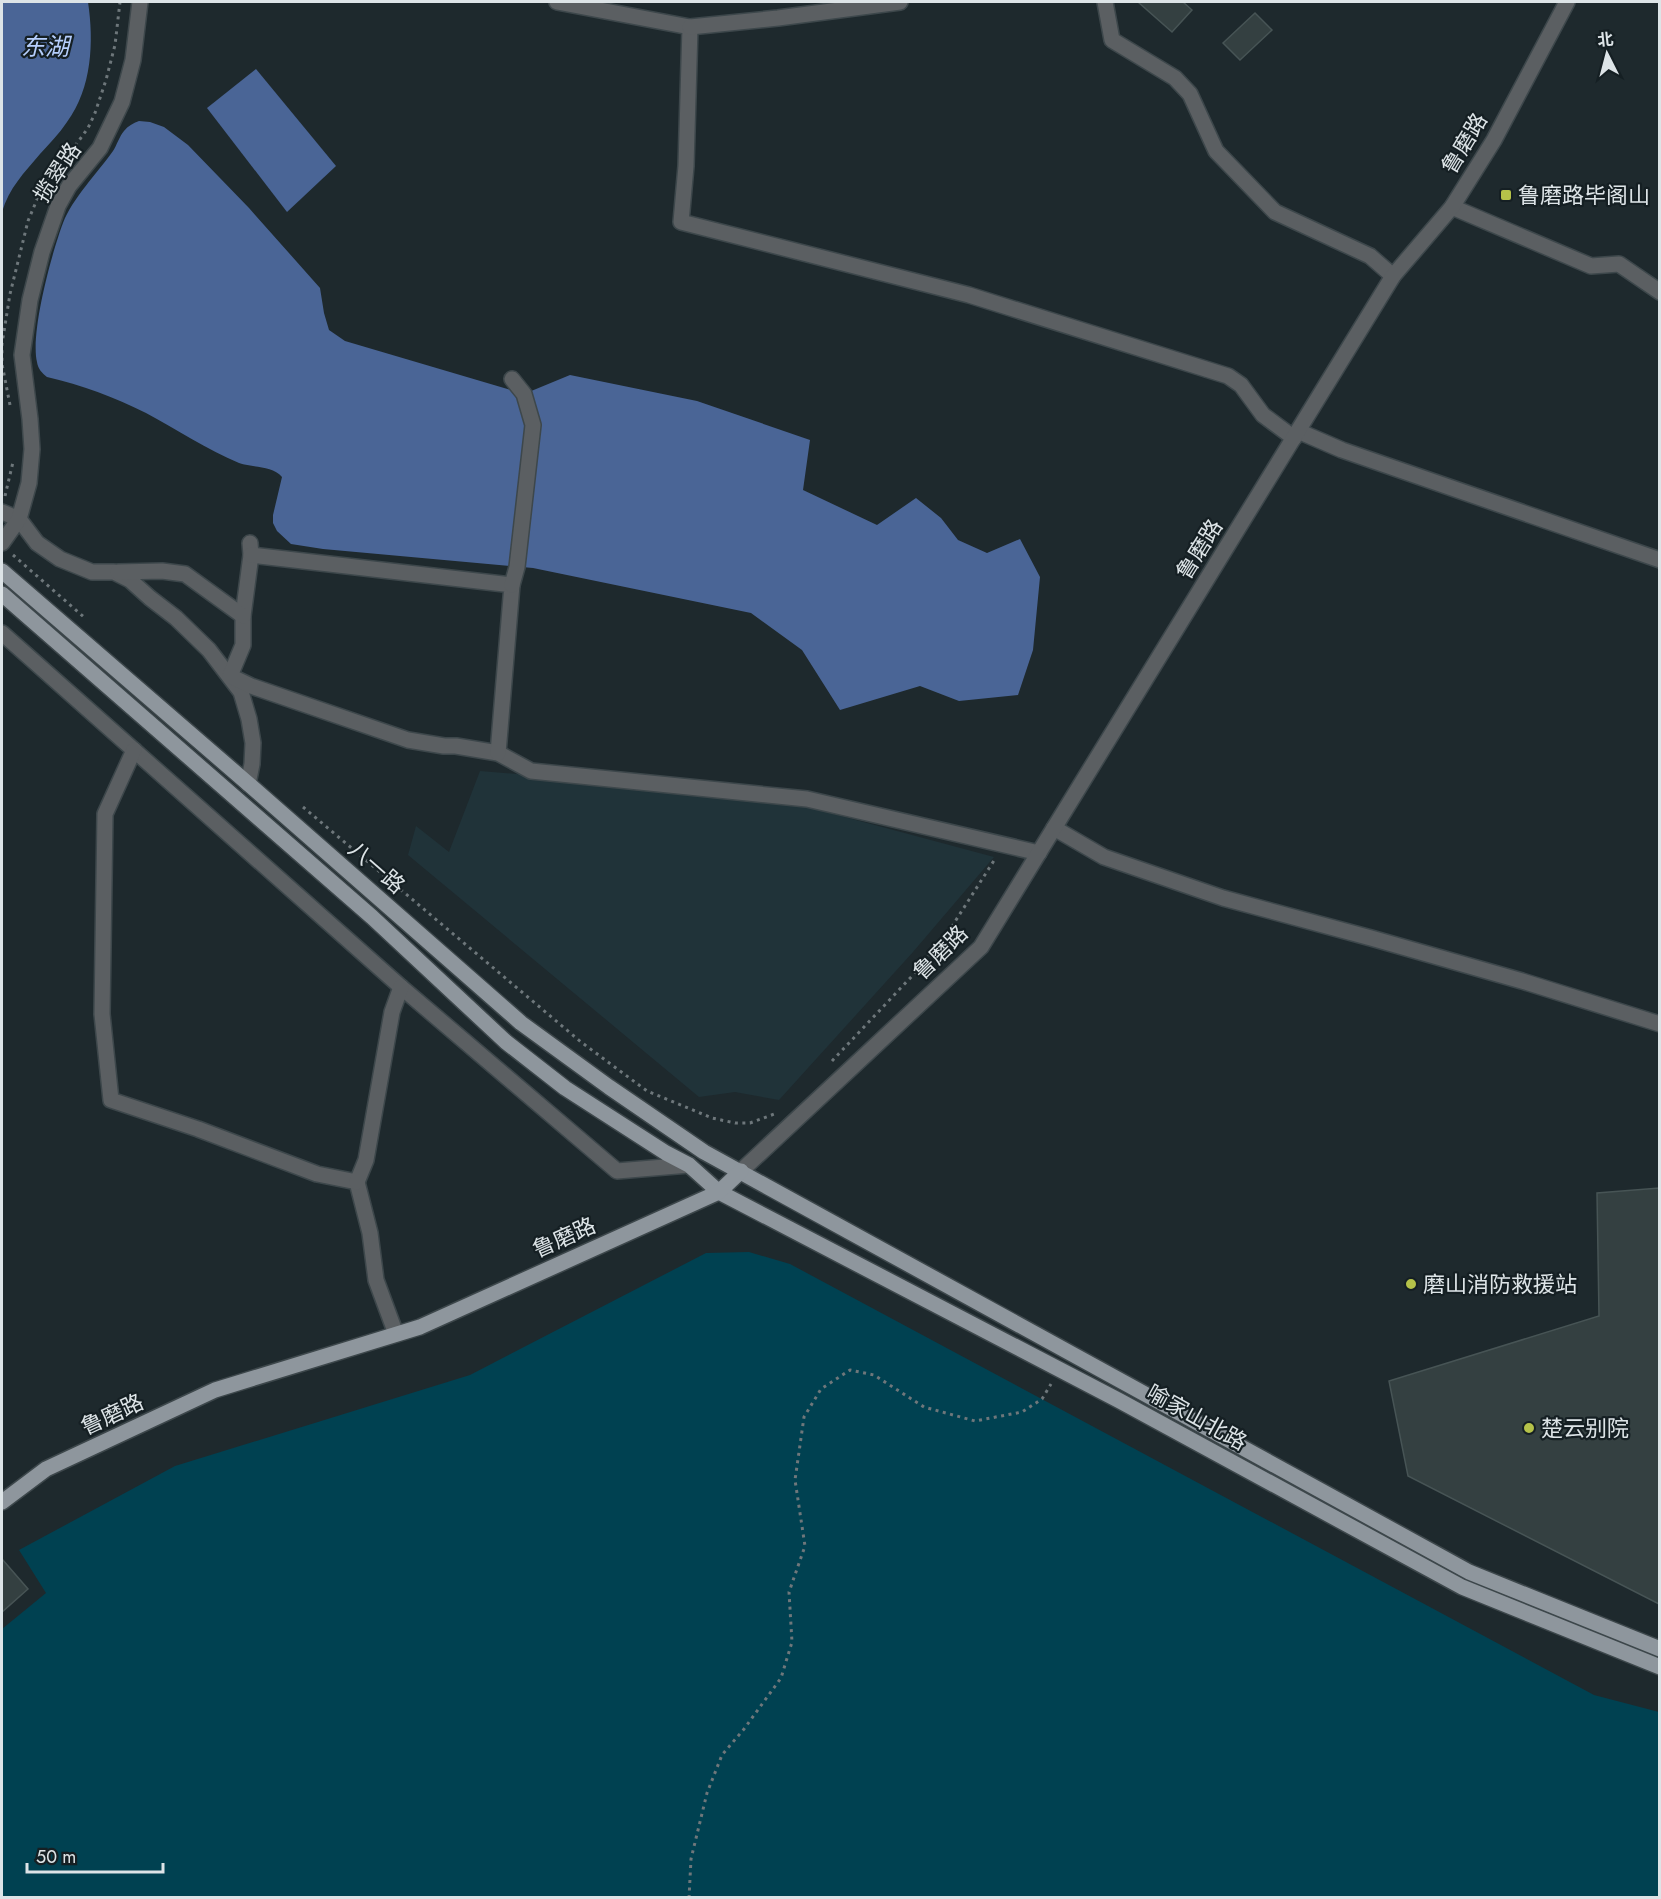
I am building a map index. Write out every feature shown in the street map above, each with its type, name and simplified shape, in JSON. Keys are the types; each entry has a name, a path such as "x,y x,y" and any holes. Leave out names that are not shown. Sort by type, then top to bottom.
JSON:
{"main road":[{"name":"八一路","path":"2,571 521,1023 676,1134 741,1171"},
{"name":"八一路","path":"2,594 372,917 506,1042 565,1088 688,1165 719,1192"},
{"name":"鲁磨路","path":"2,1502 46,1469 215,1390 420,1326 719,1192 741,1171"},
{"name":"喻家山北路","path":"741,1171 1469,1572 1659,1649"},
{"name":"喻家山北路","path":"719,1192 1057,1368 1462,1587 1659,1667"}],"street":[{"name":"揽翠路","path":"6,548 19,519 29,483 32,448 22,356 30,300 42,252 58,206 69,186 100,148 122,102 133,60 140,2"},
{"path":"557,2 690,27 900,2"},
{"path":"1105,2 1112,40 1175,78 1183,86 1190,94 1216,151 1275,212 1370,256 1393,276"},
{"name":"鲁磨路","path":"741,1171 981,947 1393,276 1452,207 1494,140 1567,2"},
{"path":"690,27 686,166 681,222 969,295 1228,376 1241,385 1263,415 1296,434 1659,560"},
{"path":"1452,207 1591,266 1619,264 1659,292"},
{"path":"498,753 512,585 517,567 533,425 524,394 512,380"},
{"path":"2,512 19,519 37,543 60,560 92,572 162,571 185,574 243,616"},
{"path":"230,676 243,645 243,616 250,549 512,585"},
{"path":"114,572 130,580 176,618 209,650 241,692 249,718 253,743 248,784"},
{"path":"2,633 401,987 617,1171 688,1165"},
{"path":"230,676 251,686 408,740 498,753 531,771 807,799 1039,853"},
{"path":"134,750 105,814 102,1014 111,1100 198,1129 317,1174 357,1182"},
{"path":"1054,828 1104,857 1223,898 1522,981 1659,1024"},
{"path":"396,1334 376,1280 370,1233 357,1182 366,1160 392,1012 401,987"}],"path":[{"path":"6,548 91,624"},
{"path":"297,803 581,1042 647,1091 712,1118 735,1123 750,1123 777,1113"},
{"path":"827,1066 913,975 949,931 1005,845"},
{"path":"688,1898 691,1859 706,1793 722,1755 781,1678 792,1642 789,1592 805,1546 795,1480 804,1417 821,1389 850,1370 874,1375 924,1407 975,1421 1022,1413 1042,1399 1057,1368"}],"shaded area":[{"path":"480,771 759,794 994,857 913,952 779,1100 735,1092 699,1097 408,855 416,826 449,852"},
{"path":"749,1252 790,1264 1594,1695 1659,1712 1659,1897 2,1897 2,1629 46,1593 19,1550 175,1466 470,1375 706,1253"}],"water":[{"name":"东湖","path":"2,2 88,2 91,49 82,95 75,109 61,131 18,181 2,212"},
{"path":"256,69 336,166 287,212 207,108"},
{"path":"139,121 164,127 188,145 249,208 320,288 329,330 345,341 524,394 570,375 697,401 810,440 803,490 877,525 916,498 941,518 958,540 987,553 1020,539 1040,577 1033,650 1018,695 959,701 920,686 840,710 802,650 751,613 533,568 323,549 291,544 277,531 273,523 282,477 278,473 244,465 227,458 146,413 85,388 47,377 38,367 36,349 39,313 53,253 63,223 72,205 113,151 122,133"}],"building":[{"path":"1138,2 1183,2 1192,10 1172,32"},
{"path":"1255,13 1272,30 1240,60 1223,43"},
{"name":"楚云别院","path":"1659,1188 1659,1604 1408,1476 1389,1381 1599,1316 1597,1193"},
{"path":"2,1559 28,1589 2,1612"}],"place":[{"name":"鲁磨路毕阁山","path":"1506,195"},
{"name":"磨山消防救援站","path":"1411,1284"},
{"name":"楚云别院","path":"1529,1428"}]}
